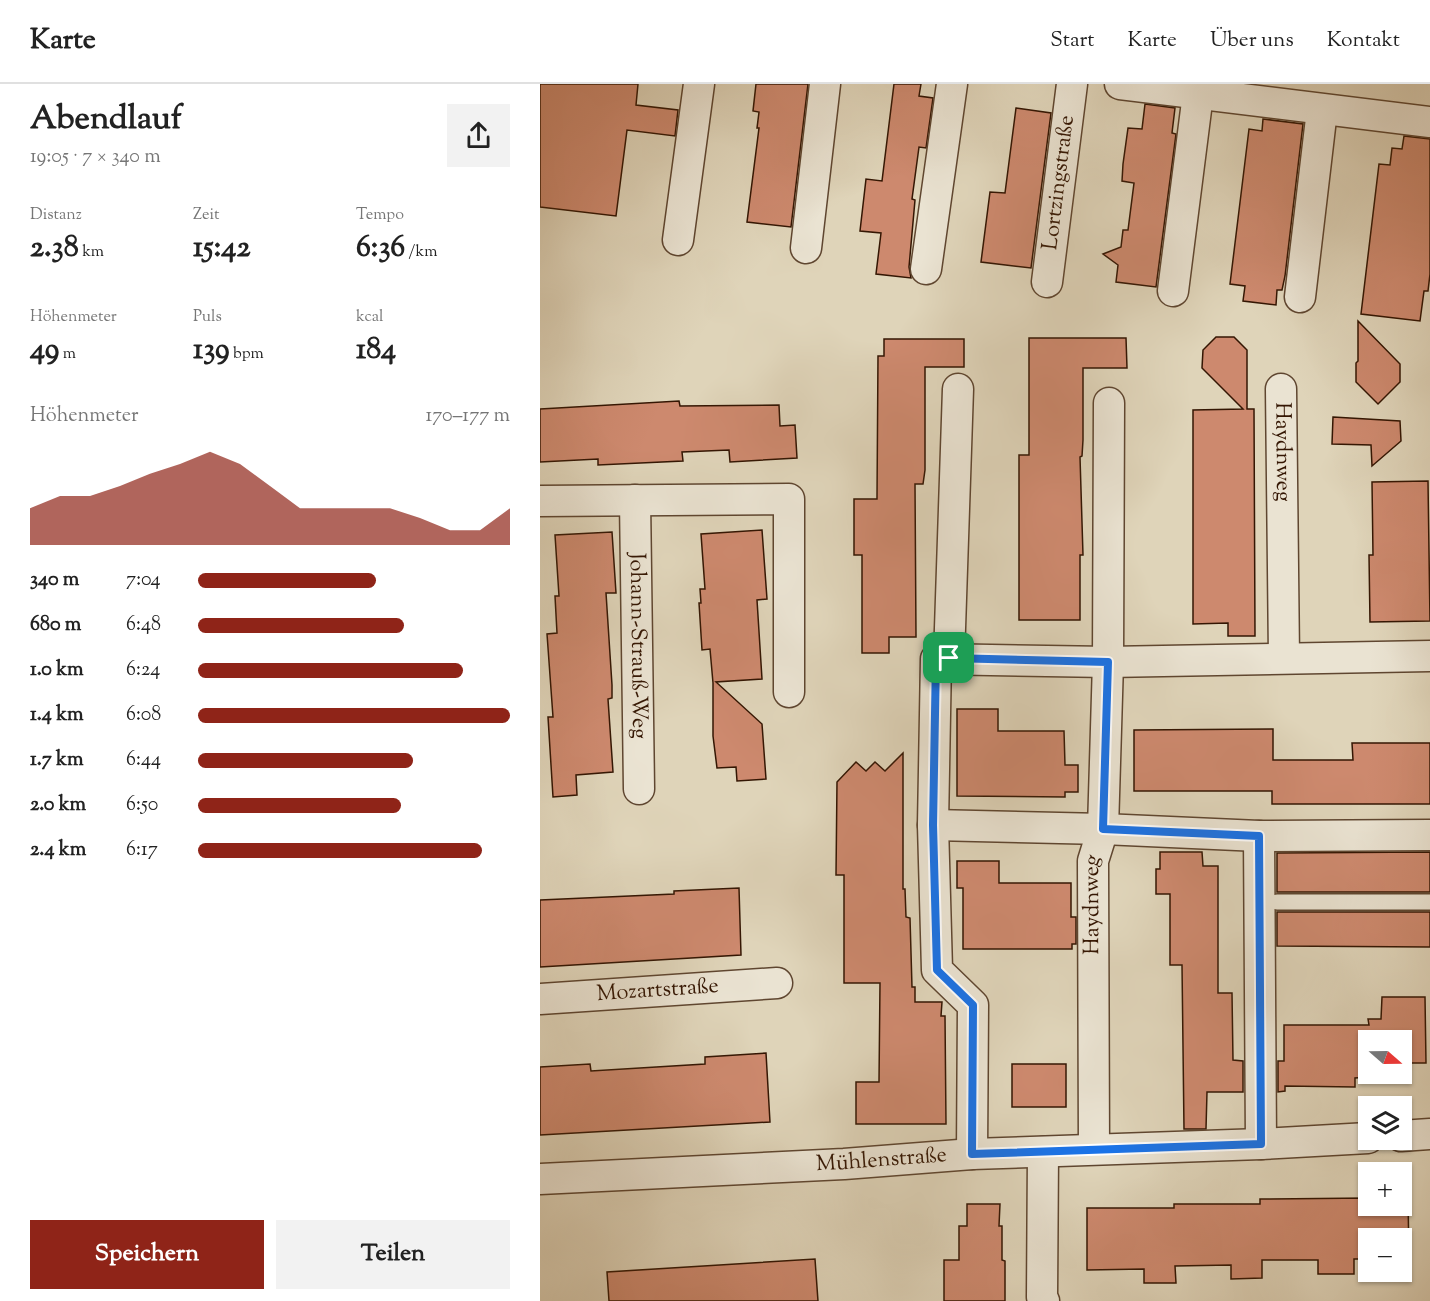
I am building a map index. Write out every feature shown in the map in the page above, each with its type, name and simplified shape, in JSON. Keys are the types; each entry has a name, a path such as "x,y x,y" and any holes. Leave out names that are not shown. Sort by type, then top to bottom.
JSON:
{"street":[{"path":"678,240 699,84"},
{"path":"806,248 825,84"},
{"path":"926,269 952,84"},
{"name":"Lortzingstraße","path":"1047,282 1072,84"},
{"path":"1120,84 1430,122"},
{"path":"1173,291 1198,94"},
{"path":"1300,297 1322,110"},
{"path":"949,658 958,388"},
{"name":"Haydnweg","path":"1281,389 1284,658"},
{"name":"Haydnweg","path":"1094,1149 1093,861 1103,829 1108,662 1109,403"},
{"path":"540,501 789,499 789,692"},
{"name":"Johann-Strauß-Weg","path":"635,500 639,789"},
{"path":"972,1154 973,1005 937,970 933,825 936,659 1108,662 1430,656"},
{"path":"933,825 1259,836 1430,835"},
{"path":"1259,836 1261,1144"},
{"name":"Mozartstraße","path":"540,999 777,983"},
{"path":"1412,1135 1430,1134"},
{"name":"Mühlenstraße","path":"540,1179 844,1164 972,1154 1358,1139"},
{"path":"1043,1152 1042,1297 1044,1301"}],"lane":[{"path":"1277,902 1430,902"}],"building":[{"path":"540,84 638,84 636,105 678,110 675,136 627,130 616,216 540,207"},
{"path":"756,84 808,84 791,227 747,222 759,128 757,128 759,112 753,111"},
{"path":"894,84 921,84 919,96 933,98 926,148 919,147 912,199 915,200 909,267 911,278 876,274 881,233 860,231 866,179 882,181"},
{"path":"1145,104 1175,108 1172,133 1176,134 1156,287 1116,282 1118,265 1103,254 1121,247 1123,230 1128,230 1134,183 1122,181 1123,164 1128,128 1142,129"},
{"path":"1016,108 1051,113 1031,268 981,262 990,192 1005,193"},
{"path":"1263,119 1303,124 1285,276 1282,290 1277,290 1276,305 1243,301 1245,286 1230,284 1249,129 1262,131"},
{"path":"1404,136 1430,139 1430,274 1428,291 1424,291 1420,321 1361,314 1379,164 1390,165 1392,148 1402,149"},
{"path":"1358,321 1400,364 1400,382 1378,404 1356,382"},
{"path":"1216,337 1234,337 1247,350 1247,409 1254,409 1255,636 1228,636 1228,623 1193,624 1193,410 1243,409 1202,368 1203,350"},
{"path":"1029,338 1126,338 1127,368 1083,368 1083,440 1080,457 1083,555 1080,555 1080,620 1019,620 1019,455 1029,455"},
{"path":"884,339 964,339 964,367 925,367 925,470 923,484 915,484 916,637 889,637 889,653 862,653 862,555 854,555 854,499 877,499 878,356 884,356"},
{"path":"679,401 680,406 779,405 780,426 795,425 797,458 730,462 729,450 682,452 683,461 598,465 598,459 540,462 540,409"},
{"path":"1333,417 1400,421 1401,441 1372,466 1371,445 1332,444"},
{"path":"1428,481 1430,621 1370,622 1369,555 1373,555 1372,482"},
{"path":"762,530 767,599 757,600 762,679 716,682 762,724 766,779 737,781 736,767 717,768 713,736 713,683 710,649 702,650 699,603 701,603 700,589 705,589 701,534"},
{"path":"612,532 616,593 606,593 612,685 612,698 608,699 613,772 576,775 577,795 553,797 548,717 553,717 547,634 557,633 555,596 559,596 555,535"},
{"path":"957,709 998,709 998,731 1064,731 1065,765 1078,765 1078,792 1065,792 1065,797 957,796"},
{"path":"1273,729 1273,760 1353,760 1352,743 1430,743 1430,804 1272,804 1272,791 1134,791 1134,730"},
{"path":"903,753 903,889 905,889 906,917 910,918 912,987 915,987 915,1002 942,1002 941,1016 945,1016 946,1124 856,1124 856,1082 879,1082 880,983 844,983 844,875 836,875 837,782 856,762 866,771 875,762 885,771"},
{"path":"1160,852 1202,852 1203,866 1218,866 1218,993 1232,993 1233,1060 1243,1061 1243,1092 1207,1092 1206,1129 1184,1129 1182,965 1170,965 1170,894 1156,894 1156,869 1160,869"},
{"path":"1430,852 1430,892 1277,892 1277,853"},
{"path":"957,861 999,861 999,883 1071,883 1071,917 1076,917 1076,944 1072,944 1072,949 963,949 963,888 957,888"},
{"path":"739,888 741,955 540,967 540,900 674,894 674,891"},
{"path":"1277,912 1430,912 1430,947 1277,946"},
{"path":"1382,997 1425,997 1426,1063 1412,1063 1412,1030 1358,1030 1358,1078 1355,1078 1355,1087 1285,1086 1285,1091 1278,1092 1278,1061 1284,1061 1284,1025 1369,1025 1368,1019 1381,1019"},
{"path":"766,1053 770,1122 540,1135 540,1067 590,1064 591,1071 705,1064 705,1057"},
{"path":"1012,1064 1066,1064 1066,1107 1012,1107"},
{"path":"1358,1198 1358,1216 1408,1216 1408,1228 1358,1228 1358,1259 1354,1259 1354,1274 1318,1274 1318,1260 1262,1260 1262,1278 1231,1279 1231,1265 1175,1266 1176,1283 1144,1283 1144,1269 1087,1270 1087,1208 1174,1208 1174,1204 1260,1204 1260,1199"},
{"path":"967,1204 1000,1204 999,1226 1002,1226 1002,1260 1005,1261 1005,1301 944,1301 944,1260 959,1260 959,1226 967,1226"},
{"path":"815,1259 818,1301 609,1301 607,1272"}],"route":[{"path":"949,658 1108,662 1103,829 1259,836 1261,1144 972,1154 973,1005 937,970 933,825 936,659 949,658"}]}
